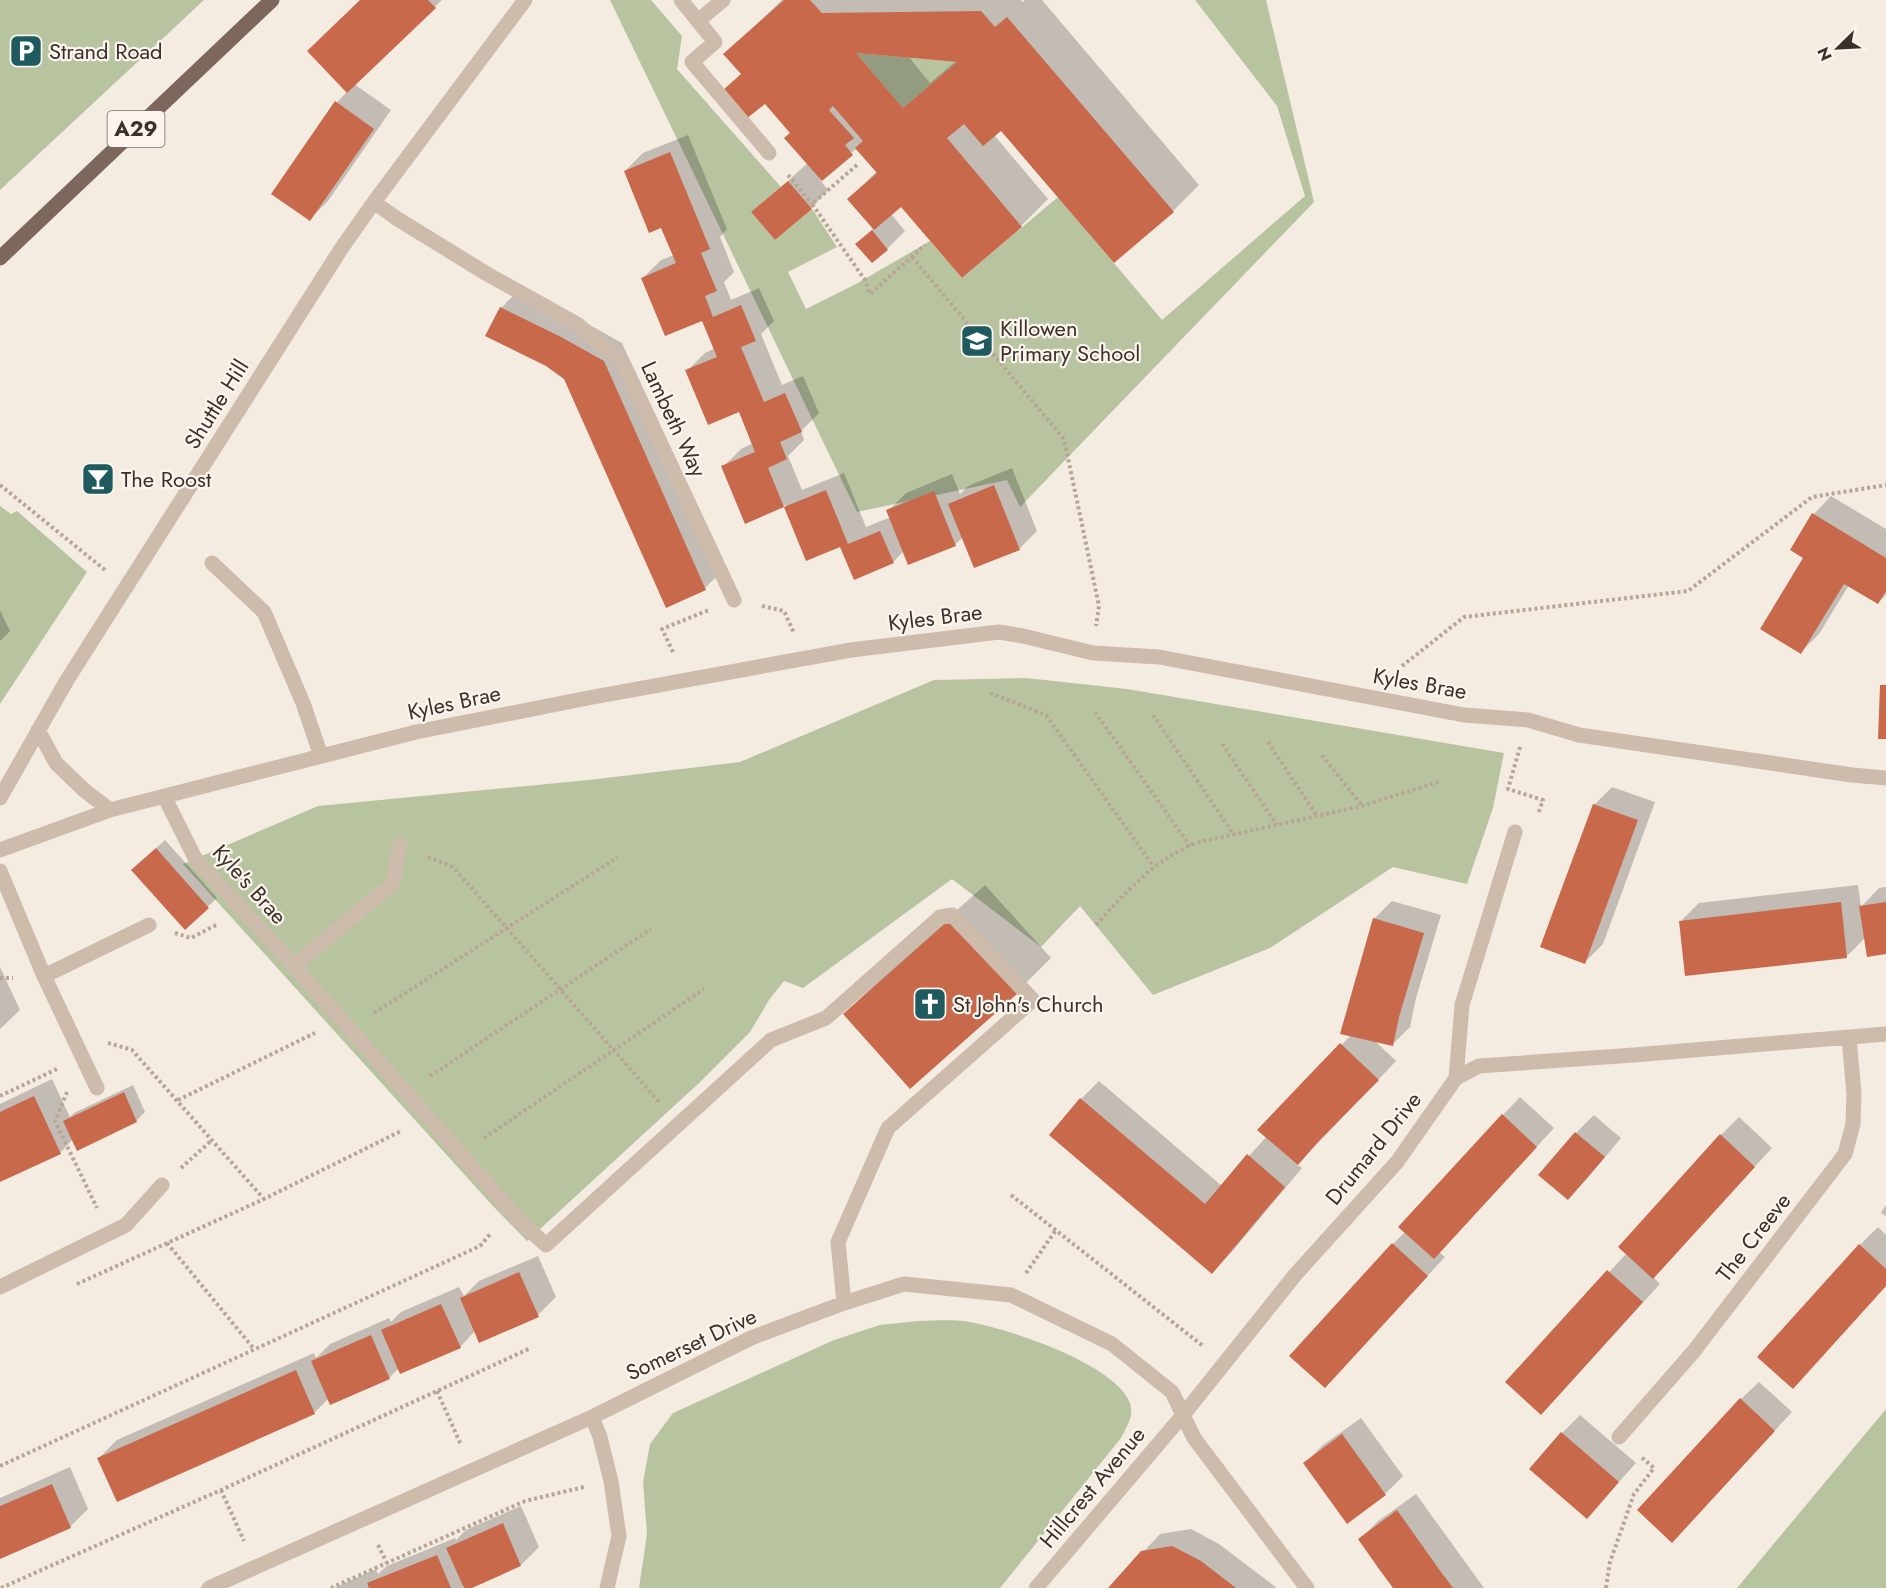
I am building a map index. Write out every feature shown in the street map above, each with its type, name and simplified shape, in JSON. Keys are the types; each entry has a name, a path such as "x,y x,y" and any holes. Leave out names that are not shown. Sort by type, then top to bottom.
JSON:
{"main road":[{"name":"A29","path":"0,258 272,0"}],"street":[{"name":"Shuttle Hill","path":"0,798 67,680 341,249 525,0"},
{"path":"681,0 715,42 692,62 769,153"},
{"path":"698,21 723,0"},
{"name":"Lambeth Way","path":"374,202 487,274 577,324 623,363 734,600"},
{"path":"212,563 264,612 303,703 321,756"},
{"name":"Kyles Brae","path":"0,850 110,810 416,732 851,650 999,632 1093,654 1159,657 1464,715 1528,720 1578,735 1886,778"},
{"path":"38,730 56,764 110,810"},
{"name":"Kyle's Brae","path":"165,796 195,858 294,966 519,1221 546,1245 771,1040 826,1018 940,916 952,915 1033,1000 888,1128 838,1242 844,1303"},
{"path":"1456,1078 1462,1005 1515,832"},
{"path":"294,966 393,883 400,845"},
{"path":"0,871 44,976 97,1088"},
{"path":"44,976 149,925"},
{"path":"1456,1078 1479,1066 1634,1056 1886,1034"},
{"name":"The Creeve","path":"1619,1437 1694,1351 1845,1154 1853,1124 1854,1094 1849,1038"},
{"name":"Drumard Drive","path":"1183,1415 1295,1275 1397,1162 1456,1078"},
{"path":"0,1287 126,1225 162,1185"},
{"name":"Somerset Drive","path":"209,1588 592,1417 751,1338 844,1303 904,1284 1011,1295 1112,1344 1172,1392 1183,1415"},
{"path":"1183,1415 1194,1438 1308,1588"},
{"name":"Hillcrest Avenue","path":"1036,1588 1183,1415"},
{"path":"592,1417 600,1437 611,1481 619,1536 607,1588"}],"path":[{"path":"769,153 812,204 865,280 870,294 925,245"},
{"path":"812,204 857,165"},
{"path":"912,257 1064,439 1099,606"},
{"path":"0,485 127,587"},
{"path":"1402,666 1464,617 1688,591 1812,497 1886,485"},
{"path":"668,642 662,629 734,600 784,611 805,658"},
{"path":"990,693 1046,715 1154,867"},
{"path":"1095,712 1190,846"},
{"path":"1153,715 1234,835"},
{"path":"1528,720 1508,789 1543,800"},
{"path":"1268,742 1317,816"},
{"path":"1222,744 1277,825"},
{"path":"1322,754 1362,806"},
{"path":"1096,925 1139,878 1178,851 1234,835 1362,806 1441,781"},
{"path":"400,845 453,867 665,1108"},
{"path":"349,1028 618,857"},
{"path":"149,925 191,938 220,923"},
{"path":"405,1093 651,928"},
{"path":"459,1154 705,989"},
{"path":"178,1100 317,1032"},
{"path":"132,1050 264,1199"},
{"path":"0,1096 82,1057"},
{"path":"82,1057 55,1121 109,1233"},
{"path":"73,1286 264,1199 406,1129"},
{"path":"162,1185 212,1140"},
{"path":"1011,1195 1225,1364"},
{"path":"0,1466 480,1246 493,1230"},
{"path":"1039,1254 1056,1230"},
{"path":"167,1243 254,1350"},
{"path":"4,1588 531,1348"},
{"path":"437,1391 472,1471"},
{"path":"1606,1588 1610,1562 1634,1494 1654,1468 1619,1437"},
{"path":"332,1588 525,1501 611,1481"},
{"path":"222,1490 256,1567"}],"green space":[{"path":"0,0 204,0 0,190"},
{"path":"610,0 651,0 682,36 677,69 781,187 751,212 775,240 812,209 837,247 788,272 806,309 856,284 930,241 962,278 1058,197 1162,320 1305,196 1277,106 1195,0 1266,0 1314,202 1020,507 1007,480 857,512"},
{"path":"856,53 957,62 903,108"},
{"path":"0,506 11,514 17,511 87,572 0,704"},
{"path":"1026,678 1127,689 1504,753 1493,808 1467,884 1393,867 1270,948 1153,995 1080,906 1041,947 952,879 803,988 784,981 769,1000 750,1032 698,1084 527,1241 183,864 318,806 589,780 740,762 934,680"},
{"path":"918,1321 969,1322 1033,1340 1083,1362 1104,1375 1121,1389 1130,1403 1128,1425 1121,1438 1000,1588 639,1588 647,1534 643,1482 650,1444 673,1413 834,1340 880,1325"},
{"path":"1886,1409 1886,1588 1737,1588"}],"building":[{"path":"360,0 428,0 436,8 347,93 307,51"},
{"path":"784,0 810,0 822,13 981,11 995,27 1007,17 1174,212 1114,263 1001,131 983,146 964,124 947,138 1022,227 962,278 901,207 874,230 847,199 877,173 855,148 863,141 833,106 829,110 854,138 845,145 853,155 822,181 784,138 790,133 765,104 746,119 722,91 741,74 723,54","holes":["856,53 957,62 903,108"]},
{"path":"335,101 374,129 310,221 271,194"},
{"path":"670,152 710,249 701,253 717,291 705,296 713,317 741,305 756,341 741,347 764,402 785,393 802,432 780,442 787,459 768,468 784,507 745,524 721,466 755,452 739,412 708,425 685,370 717,357 702,321 665,336 641,278 676,263 661,228 649,233 624,171"},
{"path":"788,181 812,209 775,240 751,212"},
{"path":"872,230 888,250 872,263 855,244"},
{"path":"500,307 604,361 706,590 666,608 564,379 546,366 485,336"},
{"path":"994,485 1020,550 974,568 948,504"},
{"path":"826,490 848,544 880,531 894,563 854,580 840,547 806,561 784,507"},
{"path":"934,491 956,546 908,565 886,510"},
{"path":"1812,513 1886,558 1886,591 1878,604 1844,584 1801,654 1760,629 1803,558 1790,550"},
{"path":"1880,685 1886,685 1886,739 1878,739"},
{"path":"1593,804 1638,820 1585,964 1540,947"},
{"path":"156,848 209,908 185,930 131,870"},
{"path":"1841,902 1847,958 1685,976 1679,921"},
{"path":"1886,902 1886,954 1867,957 1859,906"},
{"path":"1373,918 1424,933 1399,1017 1393,1046 1340,1034"},
{"name":"St John's Church","path":"950,919 1017,994 910,1089 843,1014"},
{"path":"1340,1043 1379,1080 1298,1165 1257,1130"},
{"path":"124,1092 137,1122 77,1151 63,1121"},
{"path":"34,1096 61,1154 0,1182 0,1112"},
{"path":"1080,1098 1205,1204 1247,1154 1285,1187 1212,1274 1049,1135"},
{"path":"1502,1114 1537,1147 1434,1259 1398,1227"},
{"path":"1575,1132 1605,1157 1568,1200 1538,1175"},
{"path":"1720,1134 1755,1167 1653,1279 1618,1247"},
{"path":"1392,1243 1428,1276 1325,1388 1289,1356"},
{"path":"1859,1244 1886,1269 1886,1286 1793,1389 1757,1357"},
{"path":"1607,1270 1643,1302 1541,1415 1505,1382"},
{"path":"519,1272 539,1317 479,1343 460,1298"},
{"path":"441,1304 461,1348 400,1374 381,1330"},
{"path":"371,1335 390,1379 330,1405 311,1361"},
{"path":"296,1370 315,1414 117,1502 97,1458"},
{"path":"1740,1398 1775,1431 1672,1543 1637,1510"},
{"path":"1561,1432 1619,1482 1587,1519 1529,1469"},
{"path":"1342,1434 1386,1495 1347,1524 1303,1463"},
{"path":"52,1484 71,1528 0,1559 0,1506"},
{"path":"1397,1510 1453,1588 1393,1588 1379,1569 1358,1539"},
{"path":"503,1523 521,1566 472,1588 464,1588 446,1548"},
{"path":"1172,1546 1201,1561 1236,1588 1108,1588 1141,1551"},
{"path":"437,1555 451,1588 369,1588 367,1583"}],"place":[{"name":"Strand Road","path":"26,51"},
{"name":"Killowen Primary School","path":"977,341"},
{"name":"The Roost","path":"98,479"},
{"name":"St John's Church","path":"930,1004"}]}
